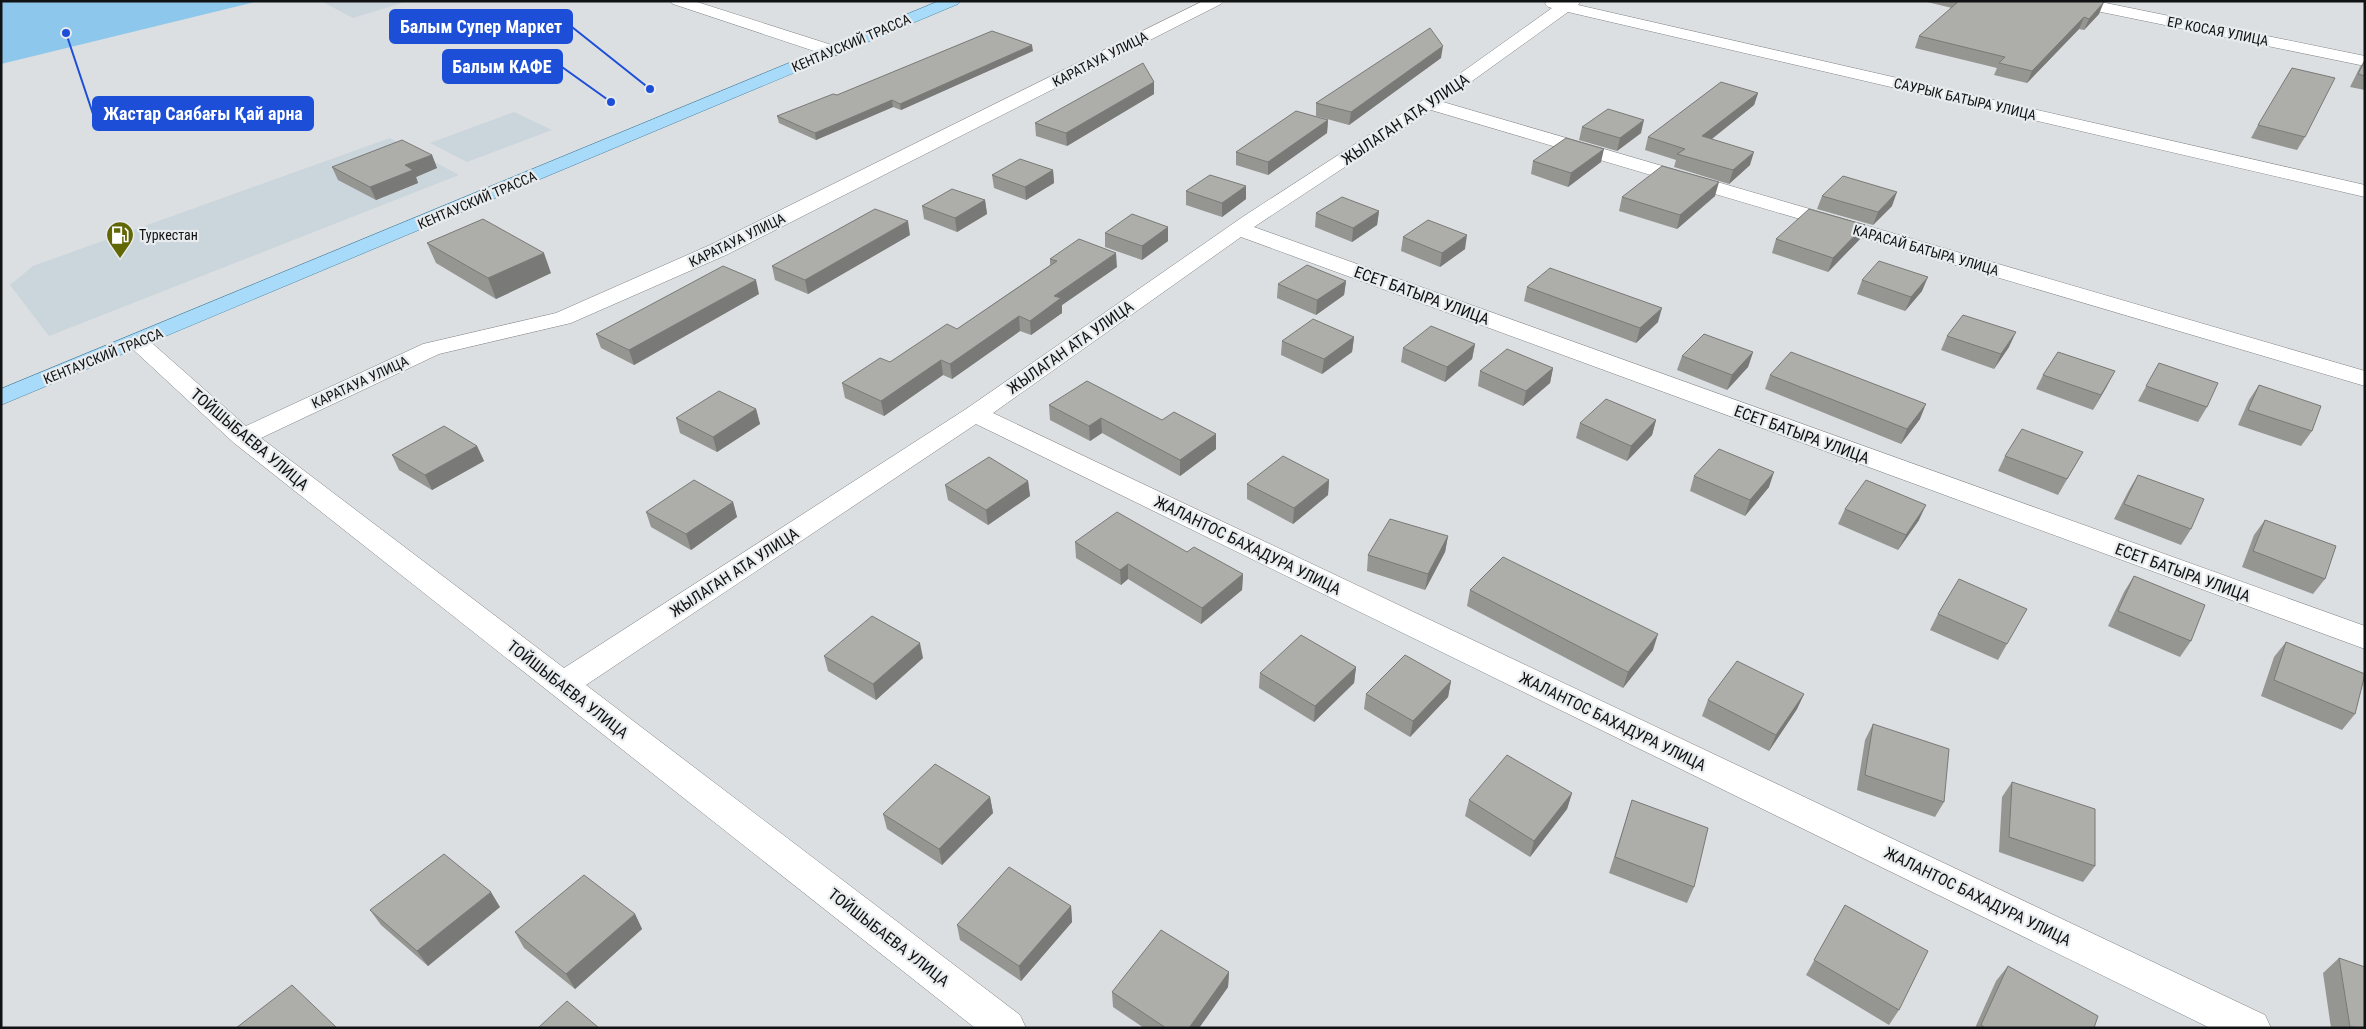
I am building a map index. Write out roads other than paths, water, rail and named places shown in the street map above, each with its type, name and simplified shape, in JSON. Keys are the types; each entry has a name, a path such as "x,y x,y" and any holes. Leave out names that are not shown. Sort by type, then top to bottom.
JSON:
{"main road":[{"name":"КЕНТАУСКИЙ ТРАССА","path":"1,398 953,1"}],"street":[{"path":"678,1 832,51"},
{"name":"КАРАТАУА УЛИЦА","path":"243,437 431,349 563,318 718,250 1216,1"},
{"name":"САУРЫК БАТЫРА УЛИЦА","path":"1541,1 1569,4 2365,191"},
{"name":"ЕР КОСАЯ УЛИЦА","path":"2072,1 2365,61"},
{"name":"ЖЫЛАГАН АТА УЛИЦА","path":"562,685 975,414 1240,229 1430,104 1569,4"},
{"name":"КАРАСАЙ БАТЫРА УЛИЦА","path":"1430,104 2365,378"},
{"name":"ЕСЕТ БАТЫРА УЛИЦА","path":"1240,229 2365,638"},
{"name":"ТОЙШЫБАЕВА УЛИЦА","path":"137,342 243,437 1006,1028"},
{"name":"ЖАЛАНТОС БАХАДУРА УЛИЦА","path":"975,414 2251,1028"}],"place":[{"name":"Жастар Саябағы Қай арна","path":"66,33"},
{"name":"Балым Супер Маркет","path":"650,89"},
{"name":"Балым КАФЕ","path":"611,102"},
{"name":"Туркестан","path":"120,259"}]}
